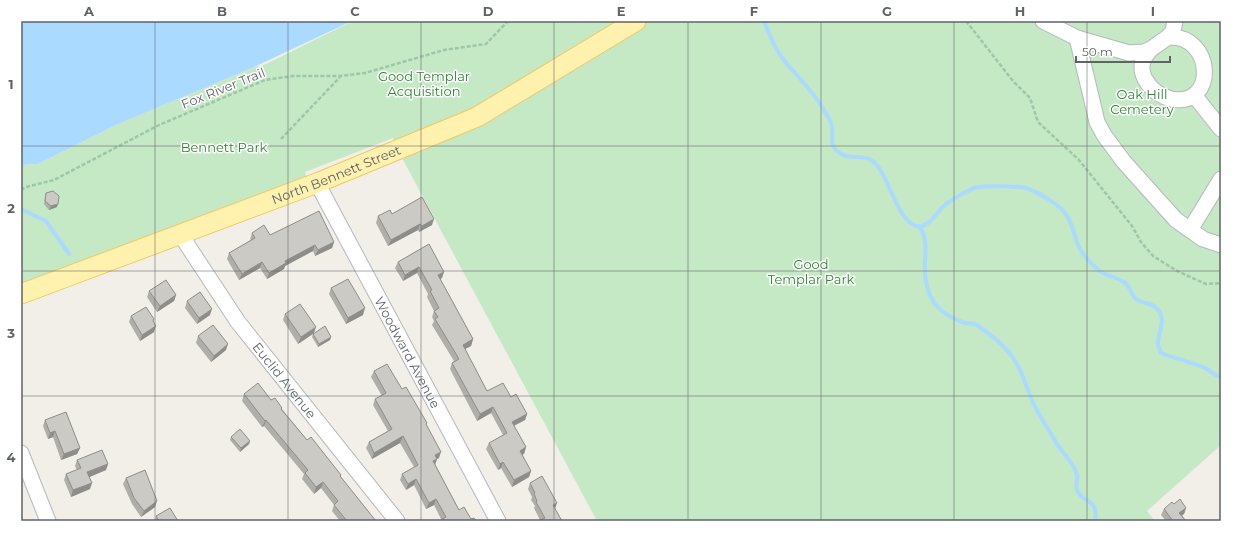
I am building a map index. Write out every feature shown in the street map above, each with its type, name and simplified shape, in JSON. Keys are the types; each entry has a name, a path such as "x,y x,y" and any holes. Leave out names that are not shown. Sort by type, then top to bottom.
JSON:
{"main road":[{"name":"North Bennett Street","path":"21,294 317,183 477,117 636,21"}],"street":[{"path":"1043,21 1077,38 1129,54 1138,54 1151,49"},
{"path":"1168,37 1176,36 1190,43 1202,55 1205,73 1203,82 1199,90 1194,95 1186,99 1177,100 1160,95 1146,81 1142,73 1141,64 1144,56 1168,37 1173,31 1174,21"},
{"path":"1077,38 1097,122 1113,148 1163,208 1176,220 1203,239 1221,245"},
{"path":"1194,95 1221,129"},
{"path":"1190,230 1221,179"},
{"name":"Woodward Avenue","path":"317,183 498,521"},
{"name":"Euclid Avenue","path":"180,234 238,322 397,521"},
{"path":"21,453 48,521"}],"path":[{"name":"Fox River Trail","path":"21,190 26,187 54,180 159,125 265,80 294,76 340,76 365,73 444,50 486,44 508,21"},
{"path":"966,21 1013,81 1030,98 1038,122 1079,160 1132,226 1141,242 1153,256 1177,272 1206,284 1221,283"},
{"path":"281,138 340,76"}],"green space":[{"name":"Good Templar Park","path":"353,21 1221,21 1221,445 1147,511 1155,521 597,521 402,158 393,138 305,172 308,181 21,288 21,165 38,164 116,125 257,66 262,66"}],"water":[{"path":"21,21 352,21 252,68 116,125 38,164 21,165"}],"building":[{"path":"53,191 59,196 58,204 51,206 45,201 46,193"},
{"path":"422,197 434,219 422,226 420,224 391,240 378,216 390,210 392,214"},
{"path":"319,211 334,242 318,250 315,245 285,261 286,263 269,273 262,262 242,274 229,253 255,238 252,233 264,225 270,235"},
{"path":"429,244 444,272 438,275 473,339 463,345 487,391 503,383 511,397 516,394 527,414 512,422 526,447 520,451 531,471 514,480 503,462 500,464 489,443 507,433 493,407 480,414 452,363 459,359 435,319 438,317 434,311 439,308 430,291 432,290 419,267 405,275 398,262"},
{"path":"348,279 365,308 348,318 331,288"},
{"path":"166,280 176,295 160,306 149,291"},
{"path":"200,292 212,309 199,318 187,301"},
{"path":"300,304 316,327 301,337 285,314"},
{"path":"146,307 154,319 153,321 156,326 142,335 131,316"},
{"path":"213,325 228,344 214,356 198,336"},
{"path":"325,326 331,337 319,344 313,334"},
{"path":"387,364 402,389 406,387 427,423 426,424 441,452 435,455 437,459 433,461 459,510 464,507 471,519 474,518 476,521 441,521 446,517 436,499 429,503 416,479 408,484 402,474 418,465 403,436 374,453 369,442 392,429 375,399 386,393 374,371"},
{"path":"258,383 271,400 275,398 282,408 281,409 307,440 311,437 376,521 347,521 334,505 338,501 323,482 316,487 305,473 308,470 266,420 265,421 244,394"},
{"path":"66,412 80,448 64,454 55,431 50,433 45,420"},
{"path":"240,429 250,441 241,448 231,437"},
{"path":"102,450 108,464 87,472 92,483 73,490 66,474 81,468 77,460"},
{"path":"145,470 157,501 144,511 134,498 126,478"},
{"path":"542,476 557,503 553,505 562,521 538,521 545,518 536,502 535,493 530,483"},
{"path":"1180,499 1186,508 1179,513 1186,521 1173,521 1164,509 1172,502 1174,504"},
{"path":"170,508 178,521 159,521 156,516"}],"waterway":[{"path":"764,21 773,43 780,55 814,95 829,118 832,126 832,143 836,150 846,156 862,157 872,160 881,170 899,208 910,222 916,226 928,223 942,208 956,197 978,187 1022,187 1037,193 1055,203 1064,212 1071,225 1081,251 1099,271 1124,282 1136,299 1152,305 1158,310 1162,319 1158,340 1161,353 1207,369 1221,377"},
{"path":"21,209 46,221 69,254"},
{"path":"920,227 923,233 926,249 926,279 928,290 933,301 939,309 951,317 965,323 977,325 999,342 1010,354 1019,368 1036,409 1075,470 1077,477 1076,488 1079,494 1092,504 1096,513 1095,521"}],"park label":[{"name":"Good Templar Acquisition","path":"424,84"},
{"name":"Oak Hill Cemetery","path":"1142,102"},
{"name":"Bennett Park","path":"224,147"}]}
